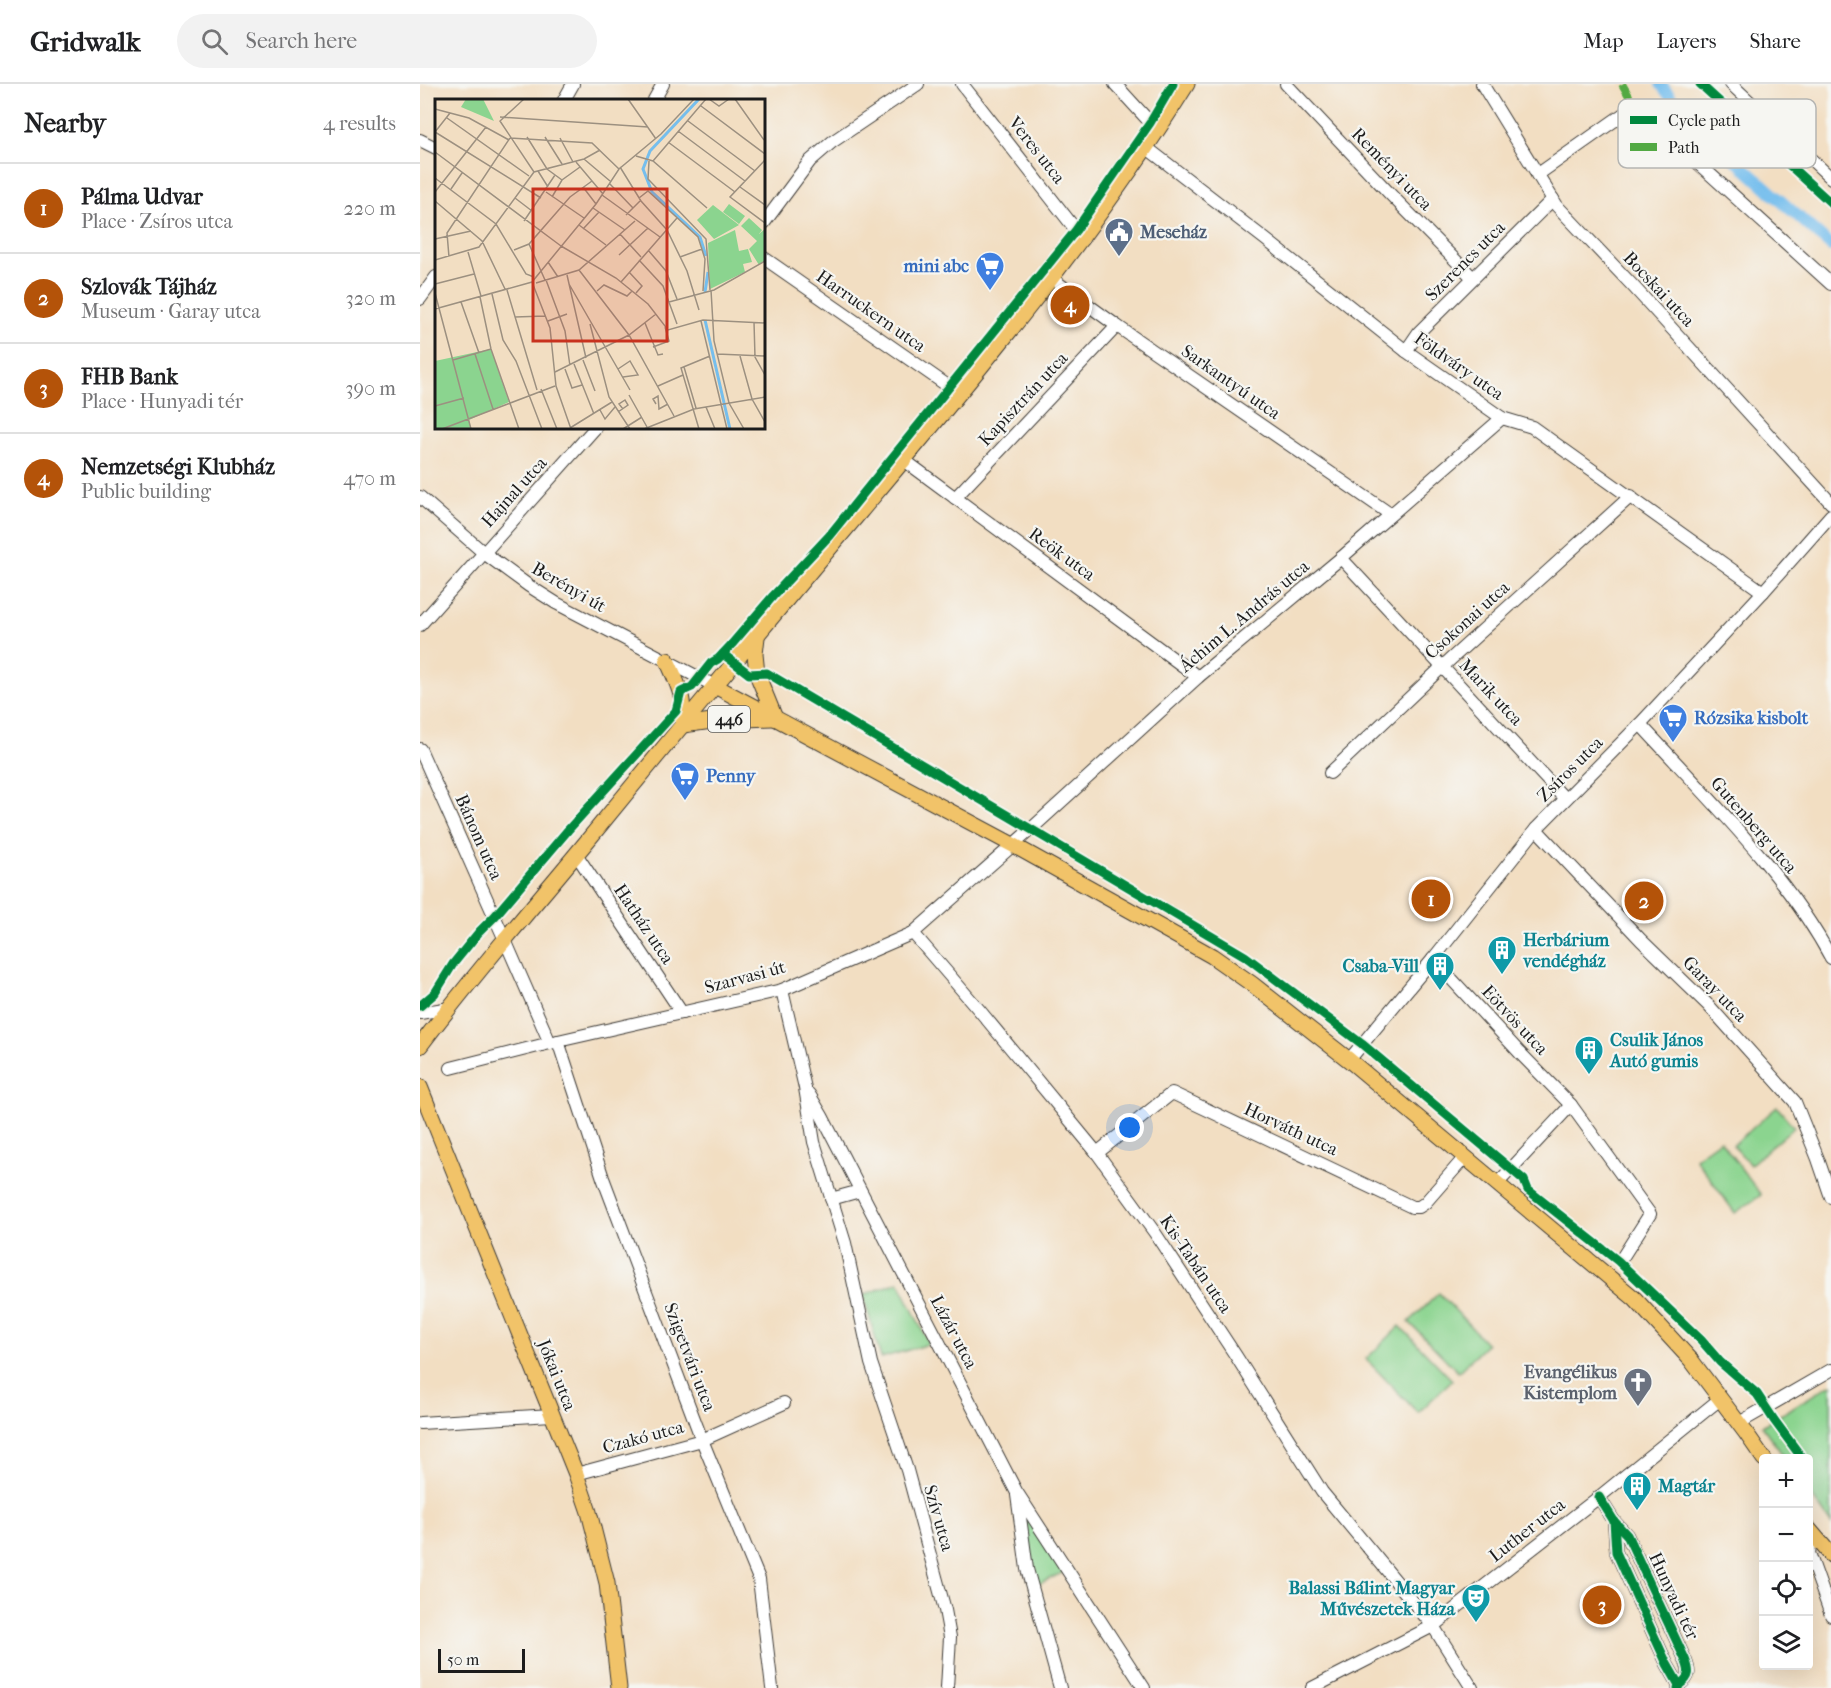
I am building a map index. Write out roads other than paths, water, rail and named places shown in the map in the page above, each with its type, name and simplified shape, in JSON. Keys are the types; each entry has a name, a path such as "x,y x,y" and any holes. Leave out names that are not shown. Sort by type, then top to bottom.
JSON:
{"main road":[{"path":"715,686 904,460 1083,239 1147,148 1187,84"},
{"path":"757,637 755,654 757,674 774,718"},
{"path":"667,660 684,704 683,725"},
{"name":"446","path":"420,1046 715,686 1013,845 1212,956 1252,984 1349,1060 1635,1299 1691,1360 1761,1454"},
{"name":"446","path":"683,725 743,718 774,718"},
{"name":"Jókai utca","path":"420,1088 426,1118 552,1416 590,1512 606,1583 619,1688"},
{"path":"1813,1534 1831,1555"}],"street":[{"path":"565,99 573,84"},
{"path":"655,99 663,84"},
{"path":"765,222 810,161 832,142 918,84"},
{"name":"Veres utca","path":"962,84 1083,239"},
{"path":"1115,84 1158,131"},
{"name":"Reményi utca","path":"1286,84 1473,278"},
{"name":"Bocskai utca","path":"1482,84 1537,175 1574,226 1632,285 1831,503"},
{"path":"1731,84 1747,99"},
{"path":"1537,175 1618,118"},
{"path":"420,140 435,148"},
{"name":"Földváry utca","path":"1147,148 1265,238 1406,351 1502,418 1532,427 1763,592"},
{"path":"1816,164 1831,178"},
{"path":"1703,168 1831,284"},
{"name":"Szerencs utca","path":"1406,351 1419,332 1553,198"},
{"name":"Harruckern utca","path":"765,259 958,393"},
{"path":"420,299 435,278"},
{"name":"Sarkantyú utca","path":"1051,278 1390,514"},
{"name":"Kapisztrán utca","path":"955,498 1117,326"},
{"name":"Áchim L. András utca","path":"1013,845 1198,677 1341,558 1502,418"},
{"name":"Hajnal utca","path":"420,625 594,429"},
{"name":"Reök utca","path":"904,460 1198,677"},
{"name":"Csokonai utca","path":"1330,773 1442,667 1631,496"},
{"name":"Berényi út","path":"420,497 484,552 529,586 556,603 715,686"},
{"name":"Zsíros utca","path":"1349,1060 1536,829 1640,724 1763,592 1831,514"},
{"name":"Marik utca","path":"1341,558 1565,799"},
{"name":"Gutenberg utca","path":"1640,724 1746,841 1794,899 1831,958"},
{"name":"Bánom utca","path":"420,749 554,1042"},
{"name":"Garay utca","path":"1536,829 1641,940 1709,1006 1795,1102 1831,1197"},
{"name":"Szarvasi út","path":"451,1068 782,990 913,933 1013,845"},
{"name":"Hatház utca","path":"576,854 682,1013"},
{"name":"Kis-Tabán utca","path":"913,933 1096,1153 1155,1233 1322,1492 1433,1626 1472,1688"},
{"name":"Eötvös utca","path":"1433,958 1571,1105 1650,1214 1622,1258"},
{"name":"Lázár utca","path":"782,990 805,1088 814,1142 844,1243 871,1363"},
{"path":"420,1013 450,1008"},
{"name":"Szigetvári utca","path":"554,1042 702,1440 759,1579 772,1688"},
{"name":"Lázár utca","path":"805,1088 822,1116 1016,1491 1144,1688"},
{"name":"Horváth utca","path":"1096,1153 1172,1093 1412,1207 1419,1207 1425,1203 1465,1157"},
{"path":"1497,1184 1571,1105"},
{"path":"831,1199 860,1191"},
{"name":"Szív utca","path":"871,1363 907,1470 945,1610 950,1637 947,1688"},
{"path":"1739,1423 1831,1370"},
{"name":"Luther utca","path":"1312,1688 1433,1626 1599,1497 1720,1399"},
{"name":"Czakó utca","path":"576,1474 702,1440 784,1403"},
{"path":"420,1423 552,1416"},
{"name":"Lázár utca","path":"1016,1491 1027,1569 1060,1688"},
{"name":"Hunyadi tér","path":"1599,1497 1626,1535 1685,1659 1689,1670 1686,1680 1678,1687 1616,1552 1614,1521"},
{"path":"1812,1562 1831,1615"}],"waterway":[{"path":"1661,84 1672,99"},
{"path":"1744,168 1831,246"}],"place":[{"name":"Meseház","path":"1119,258"},
{"name":"mini abc","path":"990,292"},
{"name":"Nemzetségi Klubház","path":"1070,305"},
{"name":"Rózsika kisbolt","path":"1673,744"},
{"name":"Penny","path":"685,802"},
{"name":"Pálma Udvar","path":"1431,899"},
{"name":"Szlovák Tájház","path":"1644,901"},
{"name":"Herbárium vendégház","path":"1502,976"},
{"name":"Csaba-Vill","path":"1440,992"},
{"name":"Csulik János Autó gumis","path":"1589,1076"},
{"name":"Evangélikus Kistemplom","path":"1638,1408"},
{"name":"Magtár","path":"1637,1512"},
{"name":"FHB Bank","path":"1602,1605"},
{"name":"Balassi Bálint Magyar Művészetek Háza","path":"1476,1624"}]}
